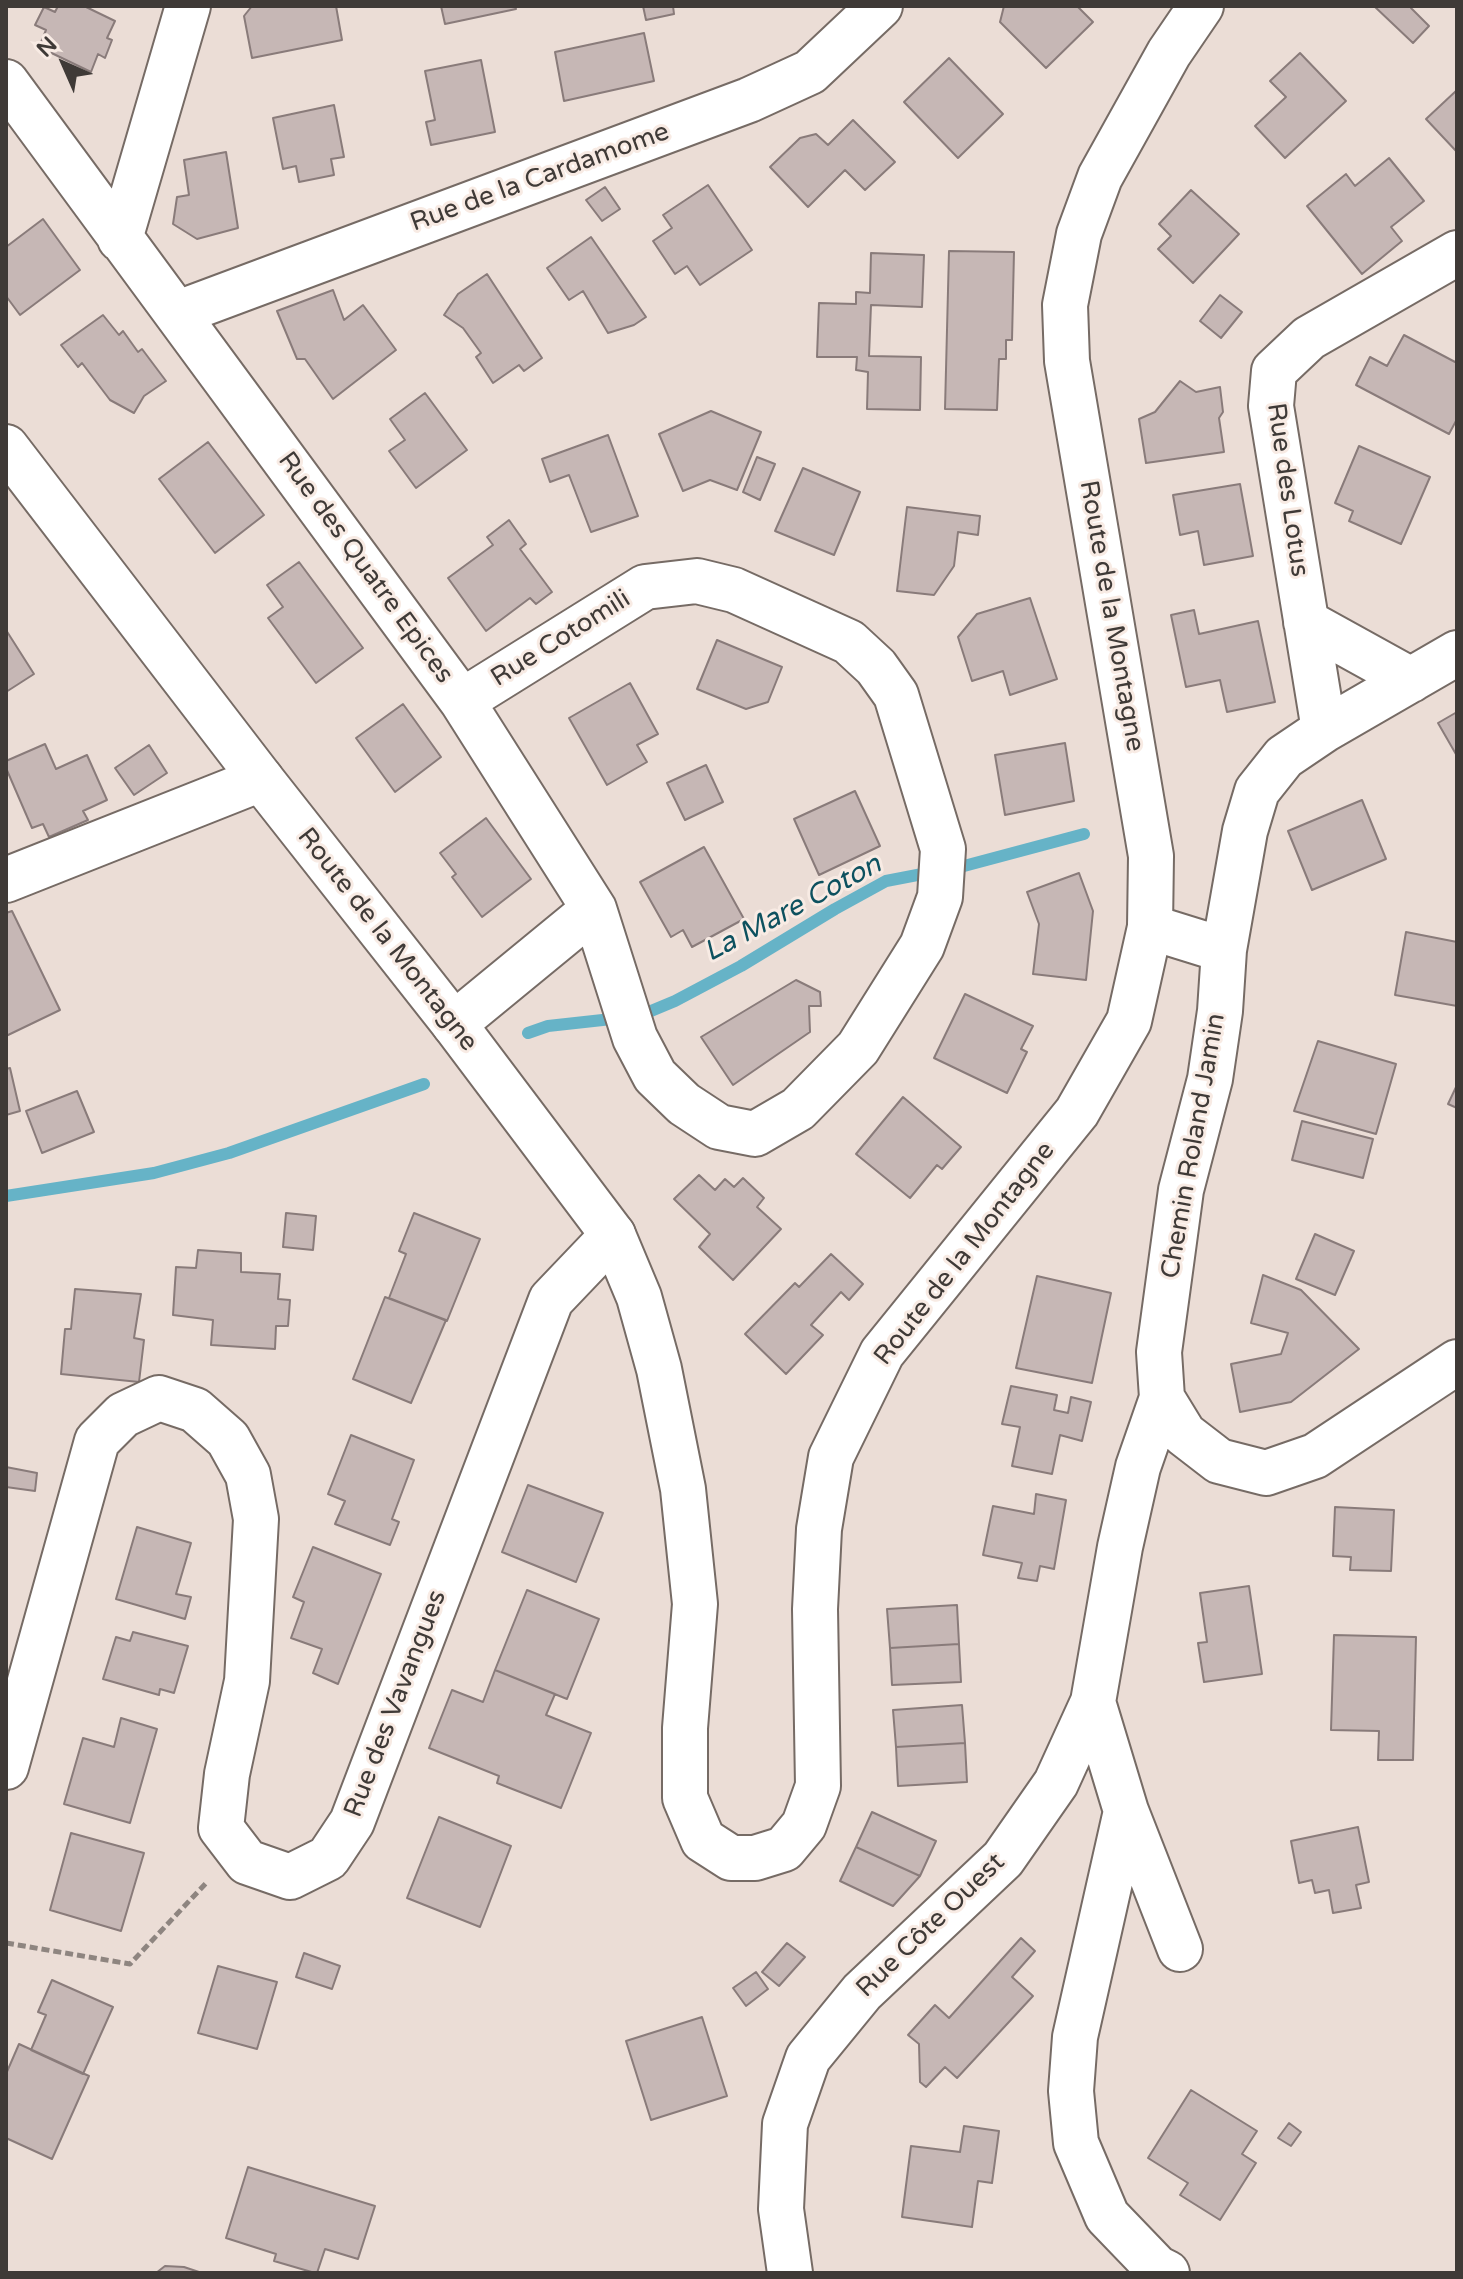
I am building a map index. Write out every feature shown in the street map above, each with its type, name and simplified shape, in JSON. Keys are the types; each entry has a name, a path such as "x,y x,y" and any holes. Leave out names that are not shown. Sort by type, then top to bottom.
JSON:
{"street":[{"path":"120,239 188,6"},
{"name":"Rue de la Cardamome","path":"178,313 749,100 810,72 880,6"},
{"name":"Route de la Montagne","path":"6,447 454,1024 613,1235 639,1297 659,1369 683,1489 695,1604 685,1728 685,1798 703,1840 731,1858 755,1858 784,1849 804,1825 818,1786 815,1609 819,1529 831,1457 882,1353 1077,1112 1129,1021 1150,927 1151,856 1067,361 1065,305 1079,234 1100,177 1169,53 1201,6"},
{"name":"Rue des Quatre Epices","path":"6,82 462,701 594,909"},
{"name":"Rue des Lotus","path":"1324,730 1271,406 1274,371 1309,338 1457,253"},
{"name":"Rue Cotomili","path":"462,701 645,587 697,581 734,590 849,642 876,667 896,695 943,849 940,897 922,946 858,1048 798,1109 755,1134 719,1127 684,1104 655,1076 635,1038 594,909"},
{"path":"1306,622 1411,680"},
{"name":"Chemin Roland Jamin","path":"1457,653 1324,730 1284,757 1257,791 1245,831 1224,950 1220,1011 1210,1079 1181,1190 1159,1352 1162,1398 1184,1434 1219,1461 1266,1473 1315,1456 1457,1362"},
{"path":"6,880 261,779"},
{"path":"454,1024 594,909"},
{"path":"1150,927 1224,950"},
{"name":"Rue des Vavangues","path":"238,1851 247,1862 290,1877 328,1858 352,1822 551,1300 613,1235"},
{"path":"6,1767 97,1441 123,1415 159,1398 195,1410 228,1439 248,1475 256,1519 247,1681 227,1774 221,1828 238,1851"},
{"name":"Rue Côte Ouest","path":"790,2273 781,2209 785,2124 808,2058 862,1992 1003,1859 1056,1783 1093,1702 1120,1547 1138,1467 1162,1398"},
{"path":"1093,1702 1126,1811 1180,1949"},
{"path":"1126,1811 1075,2037 1071,2091 1076,2143 1107,2216 1157,2268 1167,2273"}],"path":[{"path":"6,1943 130,1964 238,1851"}],"building":[{"path":"58,6 84,6 115,21 107,38 112,40 105,58 98,54 91,72 39,47 46,30 35,25 44,7 55,12"},
{"path":"252,6 336,6 342,40 252,58 244,16"},
{"path":"441,6 515,6 516,9 445,24"},
{"path":"643,6 673,6 674,14 646,20"},
{"path":"1004,6 1077,6 1093,22 1046,68 1000,22"},
{"path":"1374,6 1413,6 1411,8 1429,26 1413,43"},
{"path":"644,33 654,81 564,101 555,52"},
{"path":"1300,53 1346,101 1285,158 1255,126 1286,97 1270,81"},
{"path":"949,58 1003,114 958,158 904,102"},
{"path":"481,60 495,132 431,145 426,122 435,120 425,71"},
{"path":"1457,90 1457,152 1426,119"},
{"path":"334,105 344,157 331,159 334,175 299,182 296,166 283,169 273,118"},
{"path":"853,120 895,162 865,190 845,170 808,207 770,167 800,138 816,134 828,145"},
{"path":"226,152 238,228 197,239 173,224 177,197 189,195 184,160"},
{"path":"1389,158 1424,201 1391,227 1402,241 1362,274 1307,206 1346,174 1355,186"},
{"path":"708,185 752,250 700,285 687,266 675,274 653,241 672,228 663,215"},
{"path":"605,187 620,209 602,221 586,200"},
{"path":"1191,190 1239,234 1193,283 1158,249 1171,236 1159,224"},
{"path":"43,219 80,270 20,315 6,296 6,247"},
{"path":"591,237 646,317 634,325 608,333 583,291 569,300 547,268"},
{"path":"949,251 1014,252 1012,340 1006,340 1006,359 999,359 997,410 945,409"},
{"path":"871,253 924,255 922,307 871,305 869,356 921,357 920,410 867,409 868,372 856,370 857,357 817,357 819,303 856,304 856,292 870,293"},
{"path":"487,274 542,358 524,371 519,365 493,383 476,357 481,353 463,328 444,315 458,294"},
{"path":"333,290 344,320 363,305 396,350 333,399 305,359 297,359 277,311"},
{"path":"1220,295 1242,312 1221,338 1200,321"},
{"path":"103,315 119,335 123,331 138,352 142,349 166,381 144,396 134,413 110,400 82,363 78,367 61,345"},
{"path":"1404,335 1457,363 1457,419 1449,434 1356,385 1370,357 1387,366"},
{"path":"1180,381 1196,392 1220,387 1223,412 1219,418 1224,452 1146,463 1139,419 1155,412"},
{"path":"425,393 467,450 416,488 389,451 405,440 390,419"},
{"path":"711,411 761,432 737,490 710,480 683,491 659,434"},
{"path":"608,435 638,516 591,532 569,475 550,482 542,459"},
{"path":"208,442 264,515 215,553 159,479"},
{"path":"1359,446 1430,477 1401,544 1349,521 1353,511 1335,503"},
{"path":"757,457 775,464 760,500 743,492"},
{"path":"803,468 860,492 834,555 775,531"},
{"path":"1240,484 1253,556 1204,565 1198,531 1180,535 1173,495"},
{"path":"907,507 980,516 978,535 958,532 954,566 934,595 897,591"},
{"path":"509,520 526,544 520,549 552,592 536,604 530,598 486,631 448,578 493,545 487,537"},
{"path":"299,562 363,648 316,683 268,618 283,607 267,585"},
{"path":"1030,598 1057,679 1010,695 1003,671 972,681 958,637 977,614"},
{"path":"1194,610 1199,634 1258,621 1275,702 1227,712 1220,680 1186,687 1171,615"},
{"path":"6,630 34,674 6,692"},
{"path":"717,640 782,667 768,702 746,709 697,689"},
{"path":"630,683 658,734 637,745 647,762 607,785 569,718"},
{"path":"403,704 441,757 395,792 356,738"},
{"path":"1457,712 1457,756 1438,723"},
{"path":"1065,743 1074,801 1005,815 995,755"},
{"path":"45,744 56,769 87,755 107,800 83,811 88,820 49,837 43,824 32,828 6,768 6,761"},
{"path":"149,745 167,773 134,795 115,768"},
{"path":"706,765 723,802 685,820 667,783"},
{"path":"855,791 880,846 819,875 794,819"},
{"path":"1362,800 1386,859 1312,890 1288,831"},
{"path":"486,818 531,879 482,917 452,877 456,874 440,853"},
{"path":"704,847 744,919 692,947 683,930 671,937 640,882"},
{"path":"1079,873 1093,911 1086,980 1033,974 1039,924 1027,892"},
{"path":"12,911 60,1010 6,1036 6,913"},
{"path":"1406,932 1457,942 1457,1006 1395,995"},
{"path":"796,980 820,992 821,1006 809,1006 810,1032 733,1085 701,1037"},
{"path":"965,994 1033,1026 1021,1049 1027,1052 1007,1093 934,1058"},
{"path":"1318,1041 1396,1064 1376,1134 1294,1111"},
{"path":"10,1068 20,1111 6,1115 6,1069"},
{"path":"1457,1085 1457,1108 1448,1104"},
{"path":"77,1091 94,1132 42,1153 26,1111"},
{"path":"903,1097 961,1147 942,1169 937,1165 910,1198 856,1154"},
{"path":"1302,1121 1373,1139 1363,1178 1292,1160"},
{"path":"699,1175 715,1190 725,1179 734,1187 743,1178 764,1198 757,1207 781,1229 733,1280 699,1247 710,1234 674,1199"},
{"path":"286,1213 316,1216 313,1250 283,1247"},
{"path":"414,1213 480,1239 447,1321 389,1298 406,1254 399,1251"},
{"path":"1315,1234 1354,1251 1335,1295 1296,1279"},
{"path":"198,1250 241,1253 241,1272 280,1274 278,1299 290,1300 288,1326 276,1326 275,1349 211,1345 213,1320 173,1315 176,1267 196,1268"},
{"path":"831,1254 863,1284 849,1300 841,1292 811,1325 823,1335 786,1374 745,1334 795,1283 799,1287"},
{"path":"1263,1275 1301,1290 1359,1349 1291,1402 1240,1412 1231,1364 1281,1354 1288,1333 1251,1323"},
{"path":"1037,1276 1111,1293 1092,1383 1016,1368"},
{"path":"75,1289 141,1294 134,1338 144,1340 139,1382 61,1374 65,1329 71,1329"},
{"path":"385,1297 446,1320 411,1403 353,1379"},
{"path":"1011,1386 1057,1395 1054,1410 1068,1413 1071,1397 1091,1402 1082,1441 1060,1435 1052,1474 1012,1466 1020,1427 1002,1424"},
{"path":"351,1435 414,1460 392,1519 399,1522 390,1545 335,1524 345,1501 328,1494"},
{"path":"6,1467 37,1473 35,1491 6,1487"},
{"path":"528,1485 603,1513 576,1582 502,1552"},
{"path":"1036,1494 1066,1500 1054,1569 1040,1566 1037,1581 1018,1578 1022,1563 983,1555 993,1506 1034,1514"},
{"path":"1335,1507 1394,1510 1391,1571 1350,1570 1351,1557 1333,1556"},
{"path":"137,1527 191,1543 176,1594 191,1597 185,1619 116,1599"},
{"path":"313,1547 381,1574 338,1684 313,1673 322,1649 291,1638 304,1602 293,1597"},
{"path":"1249,1586 1262,1674 1204,1682 1198,1643 1207,1642 1200,1593"},
{"path":"527,1590 599,1619 567,1699 495,1670"},
{"path":"957,1605 959,1644 890,1648 887,1609"},
{"path":"133,1632 188,1646 174,1693 160,1689 159,1695 103,1679 116,1637 130,1641"},
{"path":"1334,1635 1416,1637 1413,1760 1378,1760 1379,1731 1331,1730"},
{"path":"959,1644 961,1682 892,1685 890,1648"},
{"path":"495,1670 555,1694 546,1715 591,1733 561,1808 497,1783 499,1776 429,1748 452,1690 483,1702"},
{"path":"962,1705 965,1743 896,1747 893,1710"},
{"path":"121,1718 157,1729 130,1823 64,1804 83,1738 114,1747"},
{"path":"965,1743 967,1782 898,1786 896,1747"},
{"path":"872,1812 936,1841 920,1876 856,1847"},
{"path":"439,1817 511,1846 480,1927 407,1898"},
{"path":"1358,1827 1369,1882 1356,1885 1361,1908 1333,1913 1329,1890 1315,1893 1312,1880 1299,1883 1291,1841"},
{"path":"71,1833 144,1853 121,1931 50,1910"},
{"path":"856,1847 920,1876 893,1906 840,1881"},
{"path":"1021,1938 1035,1951 1012,1977 1033,1996 957,2078 945,2067 926,2087 920,2082 919,2044 908,2035 935,2005 949,2018"},
{"path":"787,1943 805,1957 779,1986 762,1972"},
{"path":"304,1953 340,1966 332,1989 296,1977"},
{"path":"218,1966 277,1982 257,2049 198,2033"},
{"path":"756,1972 768,1989 746,2006 733,1988"},
{"path":"52,1980 113,2007 83,2074 31,2050 46,2015 38,2012"},
{"path":"702,2017 727,2096 651,2120 626,2041"},
{"path":"19,2044 89,2076 52,2159 6,2138 6,2074"},
{"path":"1191,2090 1257,2131 1242,2154 1256,2163 1220,2220 1180,2195 1188,2183 1148,2158"},
{"path":"1289,2123 1301,2132 1291,2146 1278,2138"},
{"path":"964,2126 999,2131 992,2183 978,2181 972,2227 902,2217 911,2146 960,2152"},
{"path":"248,2167 375,2206 358,2259 325,2249 315,2273 274,2261 276,2254 226,2238"},
{"path":"165,2266 184,2267 202,2273 156,2273"}],"waterway":[{"name":"La Mare Coton","path":"528,1033 548,1026 639,1016 675,1001 886,881 964,866 1084,834"},
{"name":"La Mare Coton","path":"6,1196 154,1173 229,1153 424,1084"}]}
